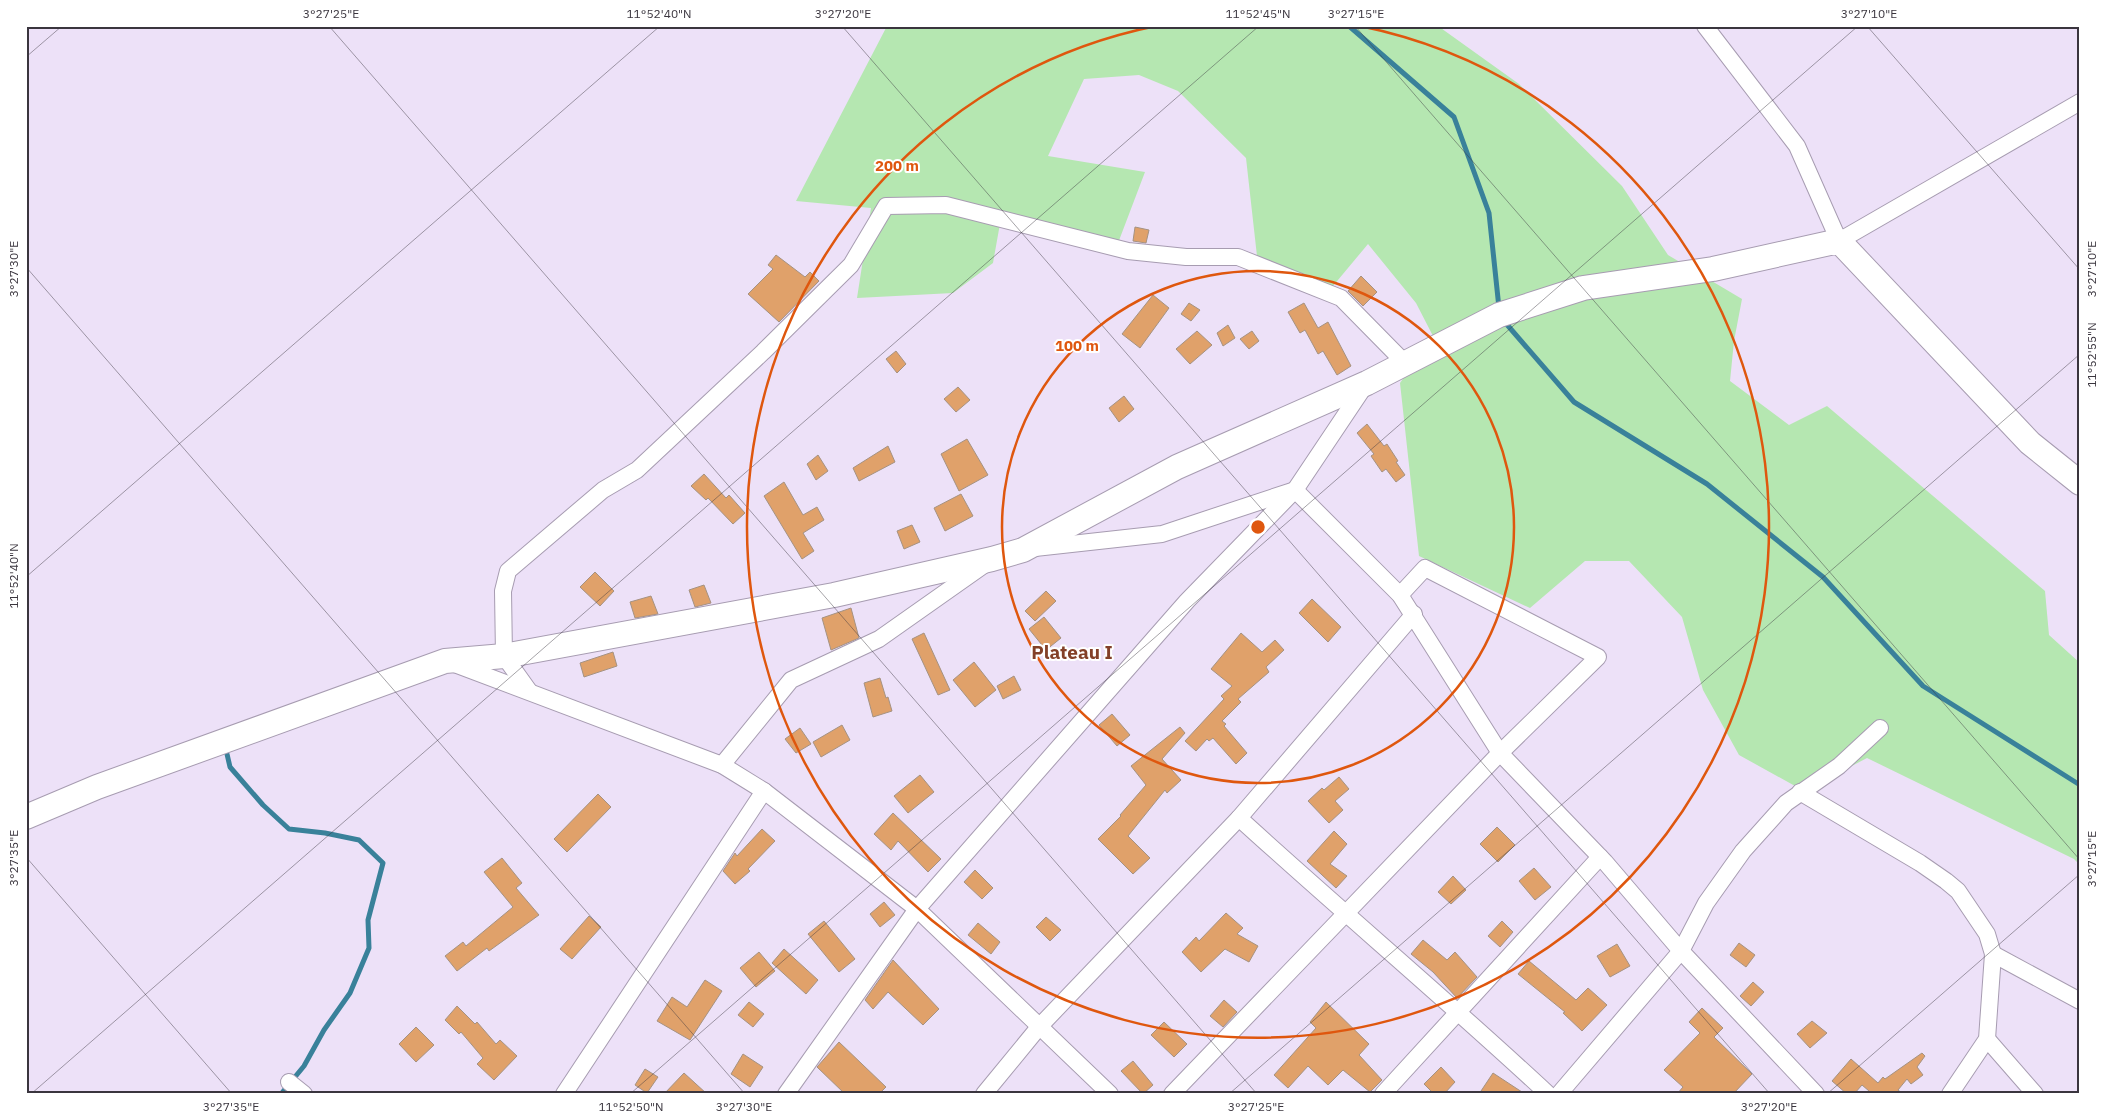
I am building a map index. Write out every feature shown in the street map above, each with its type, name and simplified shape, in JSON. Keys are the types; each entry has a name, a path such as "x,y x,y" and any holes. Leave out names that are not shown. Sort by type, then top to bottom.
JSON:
{"street":[{"path":"1705,26 1797,146 1839,241 2030,444 2080,483"},
{"path":"1022,550 1177,467 1367,382 1499,315 1583,288 1713,268 1839,241 2080,102"},
{"path":"529,691 504,656 502,591 508,571 604,490 637,470 770,345 851,265 886,206 946,205 1128,251 1186,257 1238,257 1341,298 1405,363"},
{"path":"786,1094 917,909 1187,601 1295,490 1367,382"},
{"path":"26,817 97,787 445,660 504,656 834,595 992,559 1022,550 1162,534 1295,490"},
{"path":"1295,490 1400,595 1414,614 1500,752 1600,857 1681,951 1816,1094"},
{"path":"722,765 791,680 879,640 992,559"},
{"path":"1172,1094 1500,752 1598,657 1425,568 1400,595"},
{"path":"984,1094 1039,1027 1240,818 1414,614"},
{"path":"445,660 722,765 764,791 917,909 1110,1094"},
{"path":"1559,1094 1681,951 1706,903 1743,851 1786,803 1839,766 1880,728"},
{"path":"564,1094 764,791"},
{"path":"1800,792 1920,863 1958,891 1987,934 1993,954 1987,1038 1950,1094"},
{"path":"1240,818 1344,913 1459,1012 1548,1094"},
{"path":"1383,1094 1600,857"},
{"path":"1993,954 2080,1001"},
{"path":"1987,1038 2035,1094"},
{"path":"289,1082 304,1094"}],"green space":[{"path":"887,26 1438,26 1519,84 1622,186 1668,255 1742,299 1734,341 1730,381 1789,425 1827,406 2045,591 2049,635 2080,663 2080,865 2074,859 1867,758 1804,791 1739,755 1703,690 1682,617 1629,561 1585,561 1530,608 1419,556 1400,383 1433,336 1416,303 1368,244 1333,286 1258,265 1246,158 1178,91 1139,75 1084,79 1048,156 1145,172 1115,251 1001,218 993,263 953,293 857,298 871,208 796,201"}],"building":[{"path":"1135,227 1149,230 1146,243 1133,241"},
{"path":"776,255 805,277 810,272 819,281 779,322 748,294 773,269 768,265"},
{"path":"1361,276 1377,292 1363,306 1348,291"},
{"path":"1153,295 1169,308 1140,348 1122,334"},
{"path":"1189,303 1200,310 1191,321 1181,314"},
{"path":"1304,303 1318,328 1328,322 1351,366 1337,375 1323,351 1318,354 1305,330 1300,333 1288,312"},
{"path":"1228,325 1235,338 1223,346 1217,333"},
{"path":"1197,331 1212,345 1190,364 1176,349"},
{"path":"1252,331 1259,341 1249,349 1240,339"},
{"path":"896,351 906,364 897,373 886,359"},
{"path":"958,387 970,400 956,412 944,399"},
{"path":"1124,396 1134,409 1119,422 1109,408"},
{"path":"1367,424 1384,446 1387,444 1405,475 1396,482 1386,469 1382,472 1371,456 1374,454 1357,433"},
{"path":"967,439 988,475 959,491 941,454"},
{"path":"888,446 895,462 859,481 853,468"},
{"path":"818,455 828,471 816,480 807,464"},
{"path":"704,474 726,498 729,495 745,513 733,524 708,498 706,500 691,486"},
{"path":"784,482 803,515 817,507 824,520 803,533 814,551 802,559 764,496"},
{"path":"961,494 973,516 945,531 934,508"},
{"path":"912,525 920,542 904,549 897,531"},
{"path":"595,572 614,591 600,606 580,587"},
{"path":"704,585 711,603 695,607 689,590"},
{"path":"1046,591 1056,601 1035,621 1025,611"},
{"path":"651,596 658,614 635,618 630,602"},
{"path":"1312,599 1341,627 1328,642 1299,613"},
{"path":"851,608 859,638 831,650 822,618"},
{"path":"1044,617 1061,638 1046,650 1029,629"},
{"path":"924,633 950,690 938,695 912,639"},
{"path":"1241,633 1262,652 1275,640 1284,650 1266,667 1269,672 1238,699 1241,702 1222,721 1226,724 1224,726 1247,753 1236,764 1213,738 1209,741 1207,739 1196,751 1185,741 1224,699 1221,696 1232,686 1211,669"},
{"path":"613,652 617,666 584,677 580,663"},
{"path":"974,662 996,690 975,707 953,680"},
{"path":"1014,676 1021,690 1003,699 997,686"},
{"path":"880,678 892,711 873,717 864,683"},
{"path":"1112,714 1130,735 1117,746 1099,725"},
{"path":"842,725 850,740 821,757 813,742"},
{"path":"1180,727 1185,733 1162,759 1181,780 1167,793 1165,790 1128,836 1150,858 1133,874 1098,839 1121,816 1146,785 1131,766"},
{"path":"800,728 811,744 796,753 785,739"},
{"path":"920,775 934,792 908,813 894,796"},
{"path":"1339,777 1349,789 1335,801 1343,810 1329,823 1308,801 1322,788 1324,790"},
{"path":"598,794 611,807 567,852 554,839"},
{"path":"893,813 941,859 928,872 898,841 891,850 874,834"},
{"path":"1497,827 1515,845 1498,862 1480,844"},
{"path":"762,829 775,841 748,869 750,871 735,884 723,871 735,853 737,856"},
{"path":"1334,831 1347,844 1330,864 1347,876 1336,888 1307,861"},
{"path":"502,858 522,883 516,888 539,915 489,951 487,948 457,971 445,956 463,942 466,946 513,907 484,872"},
{"path":"1534,868 1551,887 1535,900 1519,881"},
{"path":"975,870 993,888 982,899 964,882"},
{"path":"1453,876 1466,890 1451,904 1438,892"},
{"path":"884,902 895,915 880,927 870,914"},
{"path":"1226,913 1243,928 1237,934 1258,946 1249,962 1225,949 1201,972 1182,952 1196,937 1199,941"},
{"path":"589,916 601,927 572,959 560,949"},
{"path":"1046,917 1061,930 1050,941 1036,927"},
{"path":"824,921 855,959 839,972 808,934"},
{"path":"1502,921 1513,932 1500,947 1488,936"},
{"path":"978,923 1000,942 991,954 968,935"},
{"path":"1423,940 1447,960 1455,952 1477,977 1457,998 1433,972 1411,954"},
{"path":"1739,943 1755,955 1746,967 1730,955"},
{"path":"1617,944 1630,966 1610,977 1597,956"},
{"path":"784,949 818,980 806,994 772,963"},
{"path":"759,952 775,971 756,987 740,968"},
{"path":"893,960 939,1009 923,1025 888,992 873,1009 865,1000"},
{"path":"1529,961 1576,1000 1588,988 1607,1005 1582,1031 1563,1013 1565,1012 1518,974"},
{"path":"705,980 722,991 690,1040 657,1021 672,997 687,1007"},
{"path":"1753,982 1764,992 1751,1006 1740,996"},
{"path":"1224,1000 1237,1012 1223,1027 1210,1016"},
{"path":"749,1002 764,1014 753,1027 738,1015"},
{"path":"1326,1002 1369,1044 1359,1055 1382,1080 1370,1092 1343,1070 1328,1085 1308,1066 1288,1088 1274,1075 1316,1028 1310,1022"},
{"path":"457,1006 475,1024 477,1022 496,1044 500,1040 517,1056 494,1080 477,1064 483,1058 461,1032 459,1034 445,1020"},
{"path":"1702,1008 1723,1028 1714,1037 1752,1074 1733,1094 1677,1094 1683,1087 1664,1070 1700,1033 1689,1022"},
{"path":"1812,1021 1827,1033 1810,1048 1797,1034"},
{"path":"1164,1022 1187,1044 1174,1057 1151,1035"},
{"path":"416,1027 434,1045 416,1062 399,1044"},
{"path":"839,1042 886,1087 879,1094 845,1094 817,1067"},
{"path":"1922,1053 1925,1056 1917,1067 1923,1075 1911,1084 1907,1079 1898,1090 1903,1094 1865,1094 1869,1091 1862,1085 1854,1094 1847,1094 1832,1081 1851,1059 1878,1083 1883,1077 1885,1079"},
{"path":"743,1054 763,1067 750,1087 731,1074"},
{"path":"1133,1061 1153,1085 1143,1094 1121,1071"},
{"path":"1441,1067 1455,1082 1444,1094 1434,1094 1424,1084"},
{"path":"645,1069 658,1077 647,1093 635,1085"},
{"path":"684,1073 707,1094 664,1094"},
{"path":"1493,1073 1525,1094 1479,1094"}],"waterway":[{"path":"1349,26 1454,117 1489,213 1499,308"},
{"path":"1503,320 1574,402 1707,484 1823,577 1923,686 2080,785"},
{"path":"227,754 230,767 263,805 289,829 325,833 359,840 383,863 368,920 369,948 350,993 324,1030 304,1066 281,1094"}],"district":[{"name":"Plateau I","path":"1072,652"}]}
